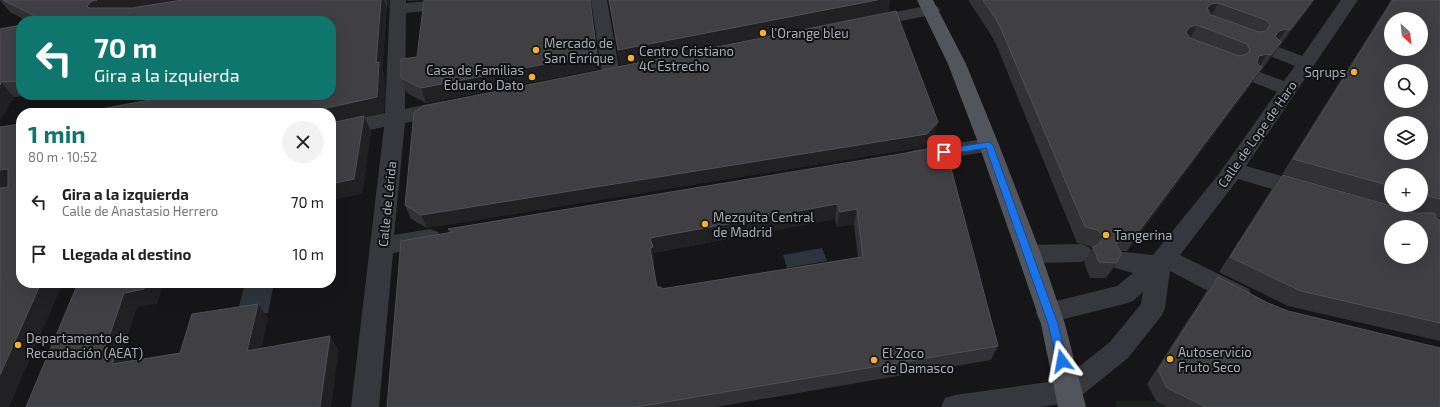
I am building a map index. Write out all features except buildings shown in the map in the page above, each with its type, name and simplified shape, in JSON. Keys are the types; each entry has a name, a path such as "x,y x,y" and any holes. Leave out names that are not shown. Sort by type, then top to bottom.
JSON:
{"main road":[{"path":"928,5 957,64 989,145 1029,254 1059,347 1070,399"}],"street":[{"path":"599,0 611,74"},
{"name":"Calle de Lope de Haro","path":"1048,312 1124,294 1162,261 1226,180 1350,0"},
{"path":"398,5 429,6"},
{"name":"Calle de Lérida","path":"364,407 395,118 398,5"},
{"path":"853,25 928,5"},
{"path":"1276,52 1306,64"},
{"path":"1257,77 1289,90"},
{"path":"336,130 464,104"},
{"path":"897,160 989,145"},
{"path":"1232,170 1325,196"},
{"path":"382,246 452,234"},
{"path":"1029,254 1081,252"},
{"path":"1120,260 1129,263 1162,261 1258,306"},
{"path":"955,407 1070,399 1119,350 1153,308 1162,261"}],"shaded area":[{"path":"822,248 827,261 787,268 783,255"},
{"path":"244,288 273,288 268,313 236,318"},
{"path":"1115,401 1156,401 1167,407 1117,407"}],"place":[{"name":"l'Orange bleu","path":"763,33"},
{"name":"Mercado de San Enrique","path":"536,50"},
{"name":"Centro Cristiano 4C Estrecho","path":"631,58"},
{"name":"Sqrups","path":"1354,72"},
{"name":"Casa de Familias Eduardo Dato","path":"532,77"},
{"name":"Mezquita Central de Madrid","path":"705,224"},
{"name":"Tangerina","path":"1106,235"},
{"name":"Departamento de Recaudación (AEAT)","path":"18,345"},
{"name":"Autoservicio Fruto Seco","path":"1170,359"},
{"name":"El Zoco de Damasco","path":"874,360"}],"route":[{"path":"944,152 989,145 1053,324 1062,361"}]}
